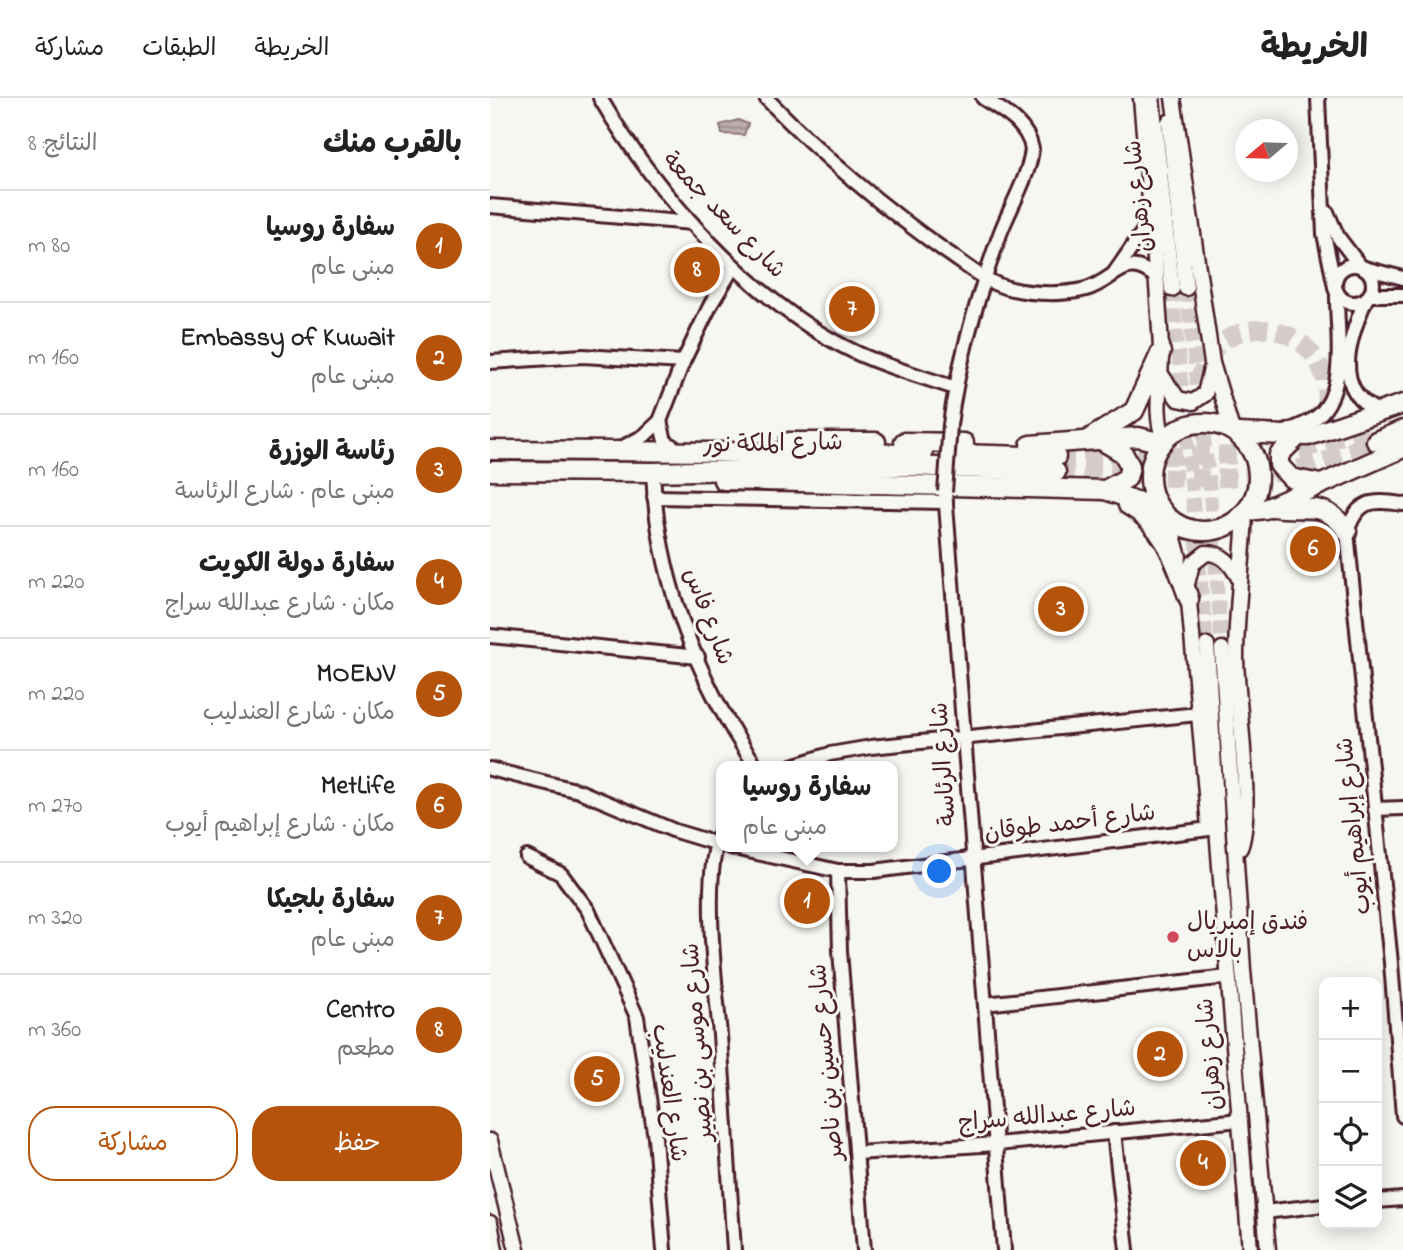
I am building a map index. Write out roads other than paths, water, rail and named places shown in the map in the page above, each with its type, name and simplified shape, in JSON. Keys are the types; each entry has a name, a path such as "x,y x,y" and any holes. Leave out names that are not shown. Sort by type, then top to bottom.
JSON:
{"highway":[{"path":"1092,442 1134,411 1161,352"},
{"path":"1377,427 1403,404"},
{"path":"1377,427 1403,416"},
{"path":"1165,514 1152,491 1150,469 1163,441 1179,428 1196,422 1215,423 1235,431 1298,436 1332,430 1377,427 1403,430"},
{"path":"701,471 718,479 744,482 985,485 1105,490 1165,514 1182,527 1199,531 1216,530 1232,524 1246,512 1256,496 1259,479 1257,461 1250,446 1235,431"},
{"path":"1298,436 1279,455 1279,465 1291,478 1320,484"},
{"path":"713,452 738,444 819,441 1020,445 1145,437 1163,441"},
{"path":"1092,442 1122,453 1130,466 1127,478 1105,490"},
{"path":"1246,512 1271,506 1403,448"},
{"name":"شارع الملكة نور","path":"490,450 713,452 1056,465 653,472 490,471"},
{"path":"1082,489 1110,497 1147,517 1161,533 1188,592"},
{"path":"1271,506 1326,511 1338,519 1347,532"}],"main road":[{"path":"1142,98 1161,352 1159,426 1163,441"},
{"name":"شارع زهران","path":"1152,98 1179,288 1167,98"},
{"path":"1173,98 1212,363 1235,431"},
{"path":"1161,375 1178,399 1194,402 1205,394 1212,363"},
{"path":"1235,859 1243,840 1244,808 1236,657 1246,512"},
{"path":"1165,514 1188,592 1198,715 1213,835"},
{"path":"1188,592 1192,564 1206,553 1216,554 1227,560 1240,578"},
{"name":"شارع زهران","path":"1207,645 1213,835 1228,977 1250,1250"},
{"name":"شارع زهران","path":"1222,649 1255,1121 1268,1250"},
{"path":"490,1142 517,1250"},
{"path":"490,1223 495,1250"}],"street":[{"name":"شارع سعد جمعة","path":"600,98 645,169 734,266 788,310 844,346 955,388"},
{"path":"766,98 857,185 985,279 1011,289 1056,292 1085,289 1115,272 1140,265 1156,277"},
{"name":"شارع الرئاسة","path":"983,98 1019,124 1029,136 1032,149 985,279 955,388 945,497 1004,1250"},
{"path":"1320,98 1326,250 1336,290 1349,303 1368,297 1403,295"},
{"path":"1325,205 1338,237 1373,280 1353,335 1349,382 1377,427"},
{"path":"490,206 692,223"},
{"path":"1115,272 1150,220"},
{"path":"1277,435 1318,415 1333,392 1337,372 1336,290 1340,271 1349,265 1401,273"},
{"path":"612,451 636,441 660,421 683,362 711,304 734,266"},
{"path":"490,362 583,356 683,362"},
{"path":"660,421 665,441 682,452"},
{"name":"شارع فاس","path":"653,472 656,523 665,566 698,657 753,761"},
{"path":"654,497 945,497"},
{"path":"1347,532 1353,516 1364,505 1377,502 1403,504"},
{"name":"شارع إبراهيم أيوب","path":"1347,532 1399,1018 1403,1116"},
{"path":"490,636 698,657"},
{"path":"810,761 849,750 1198,715"},
{"path":"490,769 579,791 675,831 716,839"},
{"path":"1375,809 1403,808"},
{"name":"شارع أحمد طوقان","path":"752,852 838,871 874,872 973,857 1213,835"},
{"name":"شارع موسى بن نصير","path":"717,852 712,883 714,974 734,1250"},
{"name":"شارع العندليب","path":"527,858 561,874 588,910 637,1017 655,1138 664,1250"},
{"name":"شارع حسين بن ناصر","path":"838,871 840,951 864,1250"},
{"path":"985,1004 1228,977"},
{"name":"شارع عبدالله سراج","path":"857,1153 997,1144 1240,1120"},
{"path":"1114,1132 1127,1250"},
{"path":"1382,1201 1403,1199"},
{"path":"1265,1212 1319,1206"}],"tunnel":[{"path":"1186,288 1209,480 1222,649"},
{"path":"1172,289 1207,645"},
{"path":"1198,385 1209,357 1228,338 1250,330 1275,331 1297,340 1315,358 1325,383 1325,415"},
{"path":"1056,457 1272,455 1296,452 1372,427"},
{"path":"1056,472 1176,478 1237,477 1306,466 1376,441"}],"place":[{"name":"Centro","path":"697,270"},
{"name":"سفارة بلجيكا","path":"852,309"},
{"name":"MetLife","path":"1313,549"},
{"name":"رئاسة الوزرة","path":"1061,609"},
{"name":"سفارة روسيا","path":"807,901"},
{"name":"فندق إمبريال بالاس","path":"1173,937"},
{"name":"Embassy of Kuwait","path":"1160,1054"},
{"name":"MOENV","path":"597,1079"},
{"name":"سفارة دولة الكويت","path":"1203,1163"}]}
